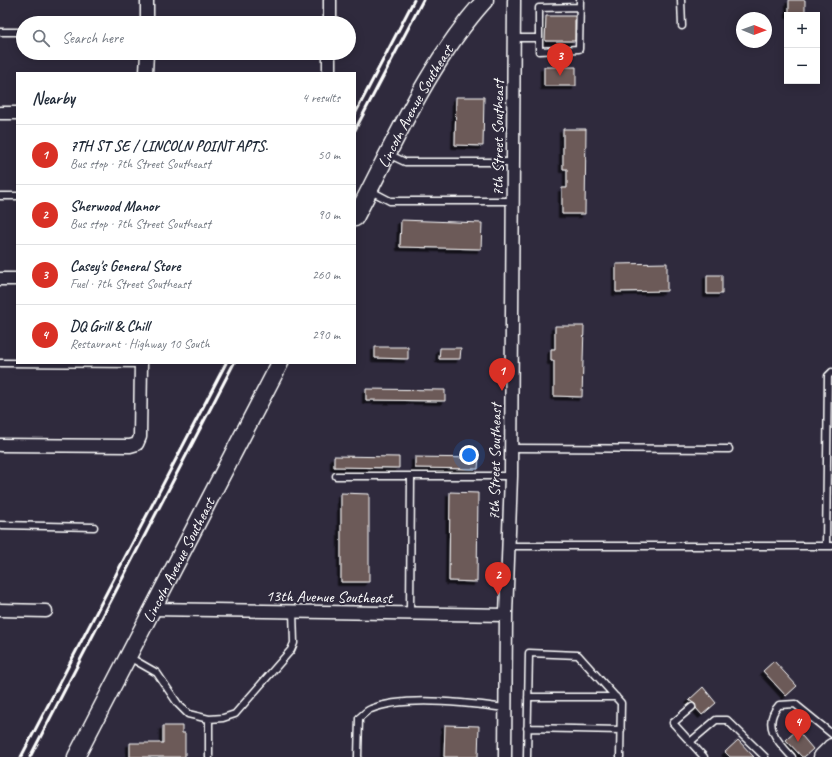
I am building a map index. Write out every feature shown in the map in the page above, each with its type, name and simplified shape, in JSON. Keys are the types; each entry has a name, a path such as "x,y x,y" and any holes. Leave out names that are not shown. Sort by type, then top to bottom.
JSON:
{"street":[{"path":"147,0 147,16"},
{"path":"330,0 330,16"},
{"name":"Lincoln Avenue Southeast","path":"356,216 388,154 439,62 457,35 485,0"},
{"name":"7th Street Southeast","path":"505,757 506,615 511,476 514,0"},
{"path":"146,72 147,60"},
{"path":"329,60 329,72"},
{"path":"0,113 16,113"},
{"path":"0,279 16,279"},
{"path":"0,445 130,446 137,444 140,436 141,364"},
{"name":"Lincoln Avenue Southeast","path":"76,757 279,364"},
{"name":"13th Avenue Southeast","path":"152,609 506,615"},
{"path":"0,610 46,610"},
{"path":"822,757 832,748"}],"lane":[{"path":"580,0 580,7 579,49 539,51 539,8 580,7"},
{"path":"681,0 682,26"},
{"path":"0,32 16,32"},
{"path":"514,38 539,38"},
{"path":"388,154 406,162 513,162"},
{"path":"370,190 382,198 390,201 512,201"},
{"path":"0,196 16,196"},
{"path":"0,363 16,363"},
{"path":"509,546 829,546 826,517 828,376 832,372"},
{"path":"511,448 729,449"},
{"path":"336,476 511,476"},
{"path":"410,613 411,476"},
{"path":"826,517 832,523"},
{"path":"0,524 94,527"},
{"path":"128,656 157,673 178,704 188,714 209,719 223,718 235,714 291,650 294,643 293,611"},
{"path":"527,757 528,653 578,655 616,697 621,703 620,757"},
{"path":"528,697 616,697"},
{"path":"358,757 359,718 370,709 400,701 479,704 505,708"},
{"path":"792,757 775,738 771,721 772,712 779,705 795,704 832,734"},
{"path":"692,707 673,723 704,757"},
{"path":"209,719 209,757"},
{"path":"690,742 716,720 727,720 765,757"},
{"path":"527,728 621,730"}],"building":[{"path":"789,0 805,0 805,12 789,12"},
{"path":"546,16 575,16 575,41 545,41"},
{"path":"544,67 576,67 576,86 544,86"},
{"path":"456,97 484,97 483,146 455,145"},
{"path":"563,129 586,129 585,214 562,214 562,188 567,188 567,169 563,169"},
{"path":"401,220 482,223 481,249 400,247"},
{"path":"667,263 667,291 616,292 616,264"},
{"path":"707,275 722,275 722,294 707,294"},
{"path":"555,326 584,326 582,397 554,396 554,361 551,361 551,349 555,349"},
{"path":"375,347 408,347 408,359 375,358"},
{"path":"440,348 461,348 460,359 439,359"},
{"path":"366,389 445,390 445,401 366,400"},
{"path":"334,456 399,457 399,468 334,467"},
{"path":"415,457 479,458 478,469 415,468"},
{"path":"450,492 478,493 477,582 449,581"},
{"path":"341,493 369,494 369,582 341,582"},
{"path":"774,661 797,686 786,696 763,671"},
{"path":"703,687 716,703 702,715 696,708 695,704 689,700"},
{"path":"445,725 479,726 478,757 444,757"},
{"path":"163,726 182,726 182,733 185,733 185,757 130,757 130,743 163,743"},
{"path":"797,730 813,749 804,757 802,757 786,740"},
{"path":"738,740 754,757 730,757 725,752"}],"railway":[{"path":"356,112 414,0"},
{"path":"356,128 423,0"},
{"path":"21,757 225,364"},
{"path":"30,757 233,364"}],"place":[{"name":"Casey's General Store","path":"560,76"},
{"name":"7TH ST SE / LINCOLN POINT APTS.","path":"502,391"},
{"name":"Sherwood Manor","path":"498,595"},
{"name":"DQ Grill & Chill","path":"798,742"}]}
